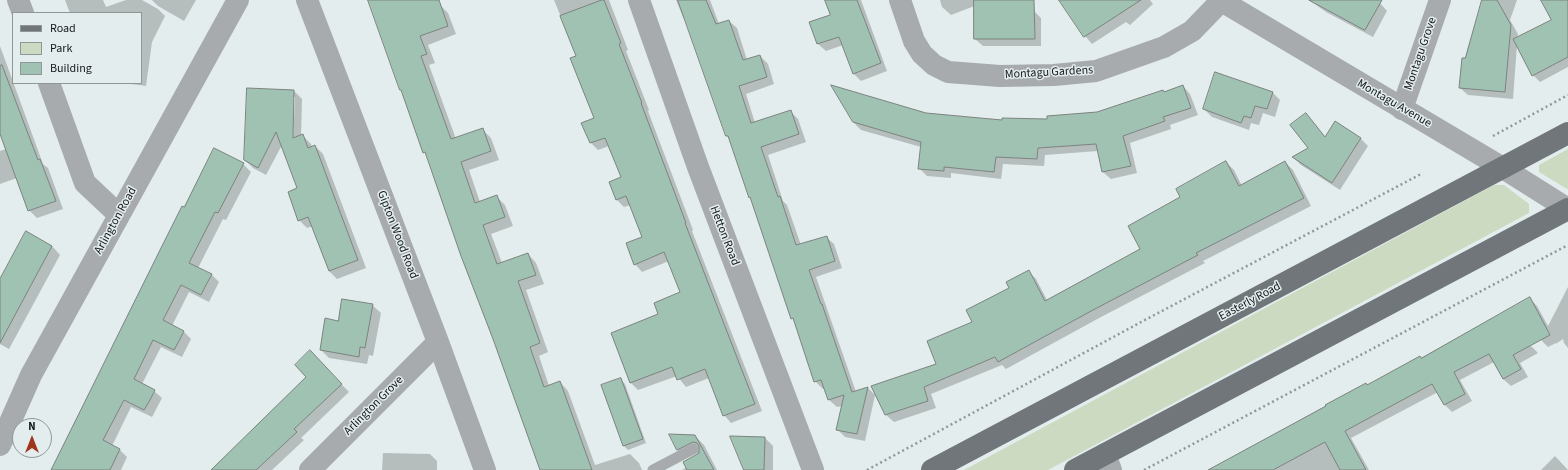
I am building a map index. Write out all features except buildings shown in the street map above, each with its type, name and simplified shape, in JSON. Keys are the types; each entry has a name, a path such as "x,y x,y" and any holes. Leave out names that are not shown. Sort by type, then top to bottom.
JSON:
{"main road":[{"name":"Easterly Road","path":"932,470 1568,133"},
{"path":"1075,470 1108,462 1568,209"}],"street":[{"path":"18,0 23,12"},
{"name":"Arlington Road","path":"0,445 31,375 238,0"},
{"name":"Gipton Wood Road","path":"307,0 438,342 485,470"},
{"name":"Hetton Road","path":"639,0 698,167 813,470"},
{"name":"Montagu Gardens","path":"900,0 914,41 922,54 934,65 948,72 1000,76 1054,75 1096,71 1164,47 1192,31 1220,0"},
{"name":"Montagu Avenue","path":"1220,0 1504,168 1568,209"},
{"name":"Montagu Grove","path":"1402,108 1440,0"},
{"path":"49,84 85,183 119,215"},
{"name":"Arlington Grove","path":"310,470 438,342"}],"lane":[{"path":"653,470 693,449"}],"path":[{"path":"1487,139 1568,95"},
{"path":"867,470 1150,317 1421,174"},
{"path":"1144,470 1568,245"}],"green space":[{"path":"1568,149 1567,189 1539,172 1539,165"},
{"path":"1494,185 1504,185 1529,204 1529,213 1048,470 964,470"}]}
